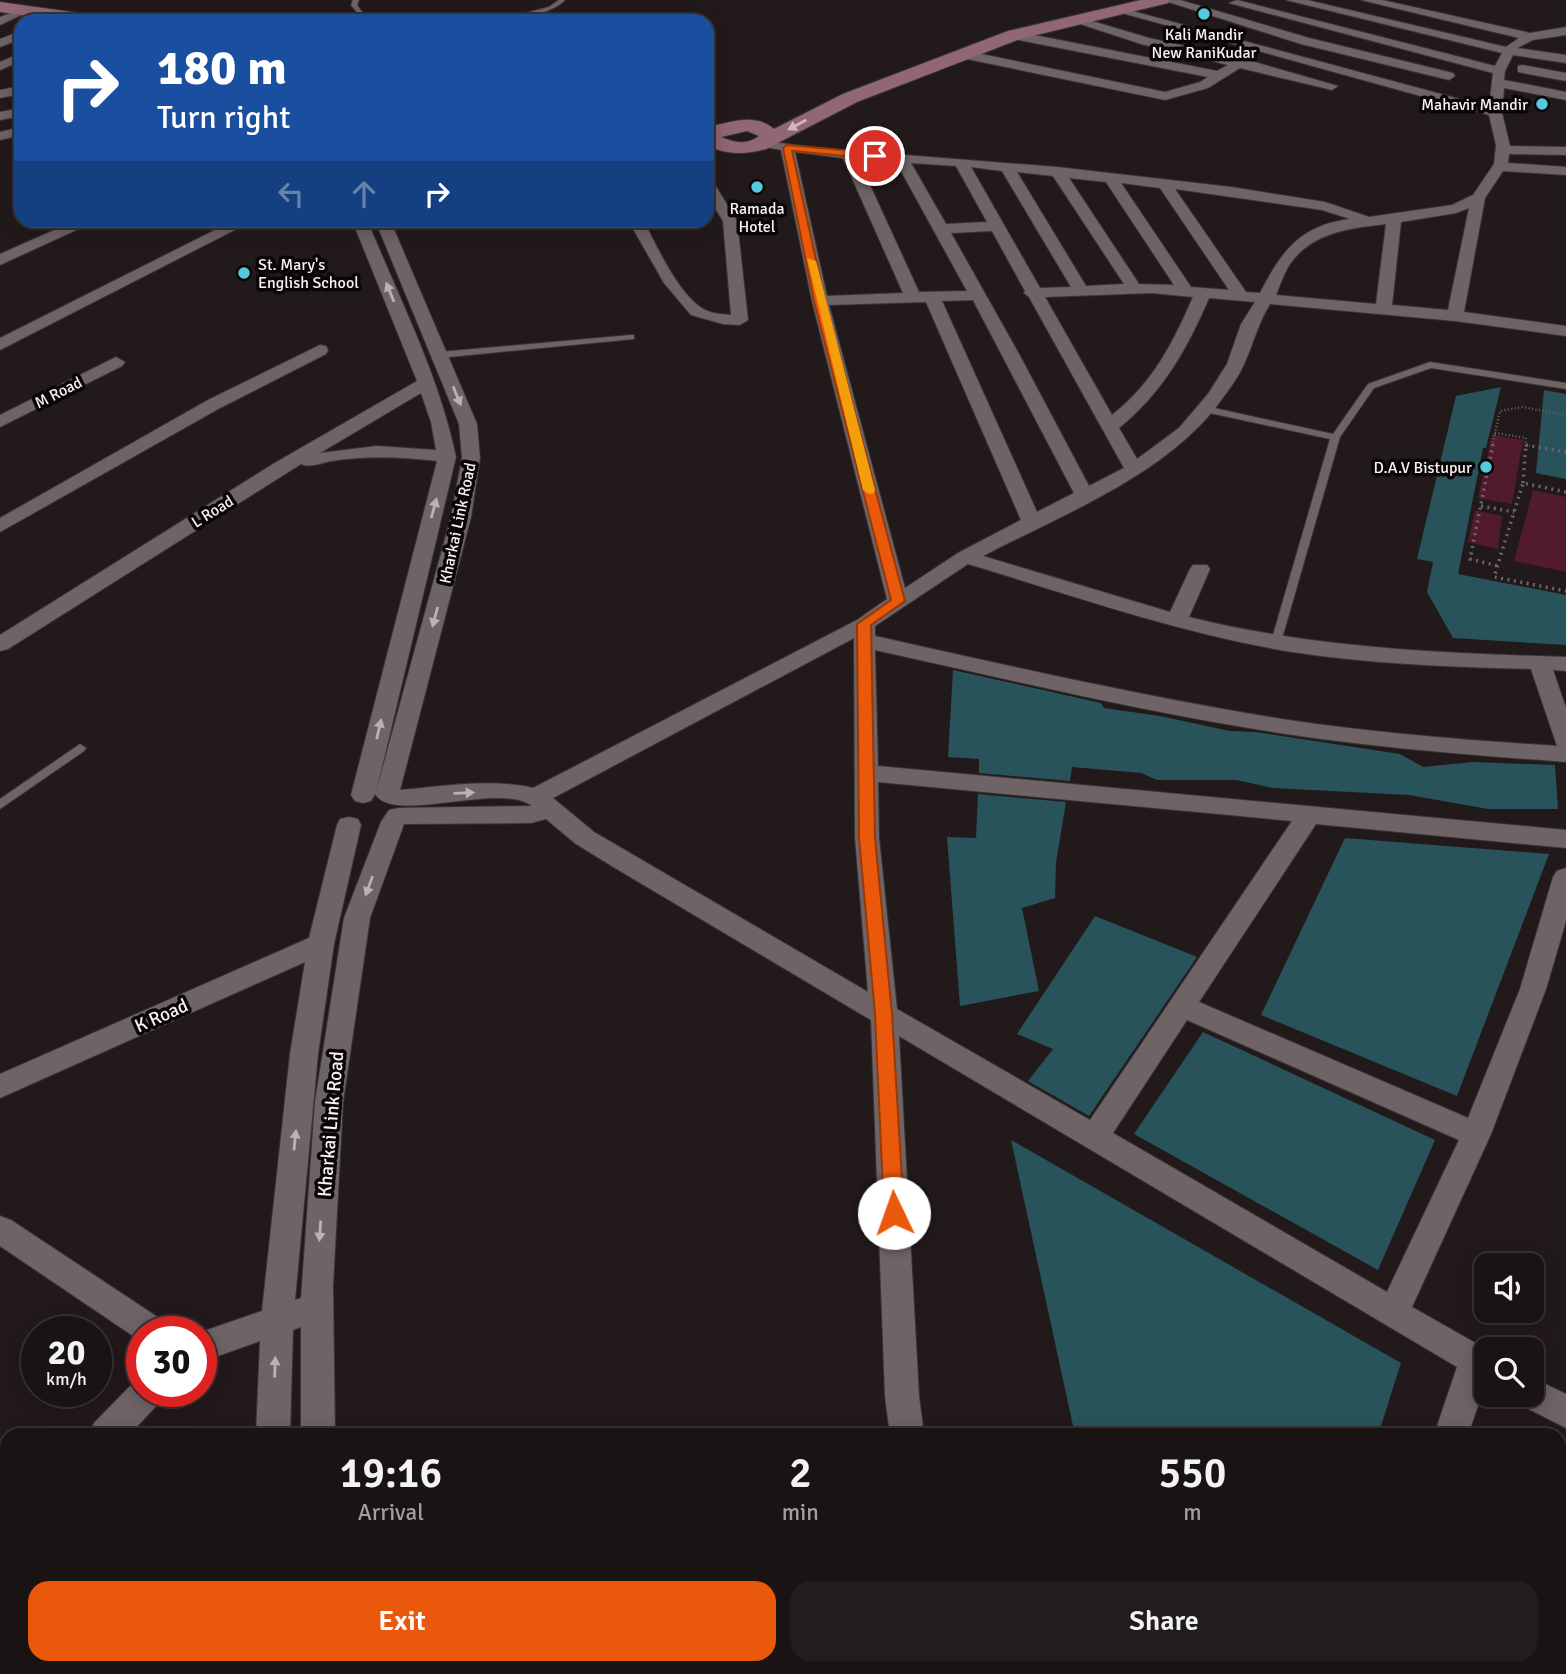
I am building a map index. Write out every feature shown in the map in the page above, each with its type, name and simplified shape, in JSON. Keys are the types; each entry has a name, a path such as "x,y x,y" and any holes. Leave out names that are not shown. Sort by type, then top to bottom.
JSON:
{"main road":[{"path":"751,126 991,35 1139,0"},
{"path":"714,140 731,147 766,141 859,94 1014,35 1077,16 1162,0"},
{"path":"714,135 729,126 751,126 767,131 766,141"}],"street":[{"path":"1168,0 1305,41 1450,76"},
{"path":"1222,0 1502,68 1566,77"},
{"path":"1292,0 1502,68 1566,96"},
{"path":"1367,0 1532,31 1565,32"},
{"path":"1117,10 1495,113"},
{"path":"1077,16 1145,41 1339,88"},
{"path":"1455,316 1478,198 1501,158 1495,113 1502,68 1512,46 1532,31"},
{"path":"1014,35 1221,76"},
{"path":"962,54 1165,96 1181,93 1221,76 1240,62"},
{"path":"1502,68 1566,59"},
{"path":"766,141 787,148 849,155 1058,171 1281,197 1325,206 1366,220"},
{"path":"787,148 820,301 898,601"},
{"path":"1501,158 1566,150"},
{"path":"849,155 912,297"},
{"path":"901,158 1084,494"},
{"path":"1501,158 1566,171"},
{"path":"961,162 1032,293 1134,470"},
{"path":"1006,166 1044,225 1080,289"},
{"path":"1058,171 1134,288"},
{"path":"1111,177 1142,229 1195,293"},
{"path":"1164,183 1241,296"},
{"path":"640,228 665,270 698,312 722,319 740,320 730,221 714,195"},
{"path":"387,805 531,815 543,803 865,632 898,601 965,557 1134,470 1185,432 1236,365 1249,324 1266,298 1284,261 1300,246 1322,231 1366,220 1394,219 1455,209 1478,198"},
{"path":"1383,309 1394,219"},
{"path":"941,229 996,226"},
{"path":"0,260 73,228"},
{"path":"0,345 231,228"},
{"path":"349,825 358,830 370,831 387,805 447,457 443,430 426,383 362,228"},
{"name":"Kharkai Link Road","path":"318,1428 317,1307 330,1102 344,995 357,918 461,517 471,458 468,424 385,228"},
{"path":"1032,293 1134,288 1455,316 1566,331"},
{"path":"1109,427 1152,390 1170,365 1195,293"},
{"path":"820,301 978,295"},
{"path":"932,296 1032,522"},
{"path":"0,526 214,404 320,350"},
{"name":"M Road","path":"0,422 116,362"},
{"name":"L Road","path":"0,645 280,468 426,383"},
{"path":"280,468 327,456 364,451 403,450 447,457"},
{"path":"965,557 1177,620 1276,642 1414,657 1566,664"},
{"path":"1177,620 1200,569"},
{"path":"865,632 1119,697 1248,720 1467,748 1566,754"},
{"path":"865,632 867,838 884,1014 902,1396 906,1428"},
{"path":"1540,663 1566,742"},
{"path":"867,773 1566,839"},
{"path":"543,803 585,838 624,863 1474,1360"},
{"name":"Kharkai Link Road","path":"273,1428 277,1320 304,1054 321,944 349,825 345,818 346,809 387,805"},
{"path":"1093,1139 1309,815"},
{"path":"1394,1312 1476,1134 1533,989 1566,877"},
{"name":"K Road","path":"0,1087 321,944"},
{"path":"1181,1006 1476,1134"},
{"path":"3,1235 129,1316"},
{"path":"217,1341 317,1307"},
{"path":"1454,1428 1474,1379"},
{"path":"1544,1400 1566,1412"},
{"path":"113,1428 133,1407"}],"lane":[{"path":"356,0 354,5 366,14"},
{"path":"517,14 553,9 562,0"},
{"path":"439,355 631,337"},
{"path":"1276,642 1335,437 1371,386 1430,365 1566,386"},
{"path":"1205,409 1335,437"},
{"path":"0,805 80,748"}],"path":[{"path":"1498,566 1470,559 1500,411 1521,407 1566,415"},
{"path":"1495,433 1526,438 1526,445 1523,483 1494,577 1566,591"},
{"path":"1526,445 1566,452"},
{"path":"1523,483 1566,492"},
{"path":"1481,506 1514,512"}],"shaded area":[{"path":"1492,435 1523,440 1512,504 1478,498"},
{"path":"1533,490 1566,497 1566,572 1514,561"},
{"path":"1475,510 1502,516 1498,549 1468,542"}],"building":[{"path":"1501,387 1486,448 1483,448 1458,574 1566,595 1566,645 1453,638 1427,592 1433,562 1417,559 1456,396"},
{"path":"1544,390 1566,394 1566,479 1536,473"},
{"path":"953,670 1101,703 1104,708 1160,716 1230,731 1255,732 1400,754 1423,767 1473,762 1555,765 1558,809 1488,809 1409,795 1273,788 1236,780 1157,780 1141,773 1072,767 1070,781 979,773 979,759 948,757"},
{"path":"978,794 1066,802 1056,862 1055,898 1022,908 1039,991 960,1006 947,837 976,838"},
{"path":"1345,838 1549,854 1457,1096 1261,1015"},
{"path":"1095,916 1197,957 1089,1116 1028,1081 1053,1049 1017,1034"},
{"path":"1203,1032 1435,1140 1378,1270 1134,1134"},
{"path":"1011,1140 1401,1363 1380,1428 1073,1428"}],"slow traffic":[{"path":"811,261 869,490"}],"place":[{"name":"Kali Mandir New RaniKudar","path":"1204,14"},
{"name":"Mahavir Mandir","path":"1542,104"},
{"name":"Ramada Hotel","path":"757,187"},
{"name":"St. Mary's English School","path":"244,273"},
{"name":"D.A.V Bistupur","path":"1486,467"}],"route":[{"path":"875,156 787,148 820,301 898,601 864,624 867,838 884,1014 894,1213"}]}
